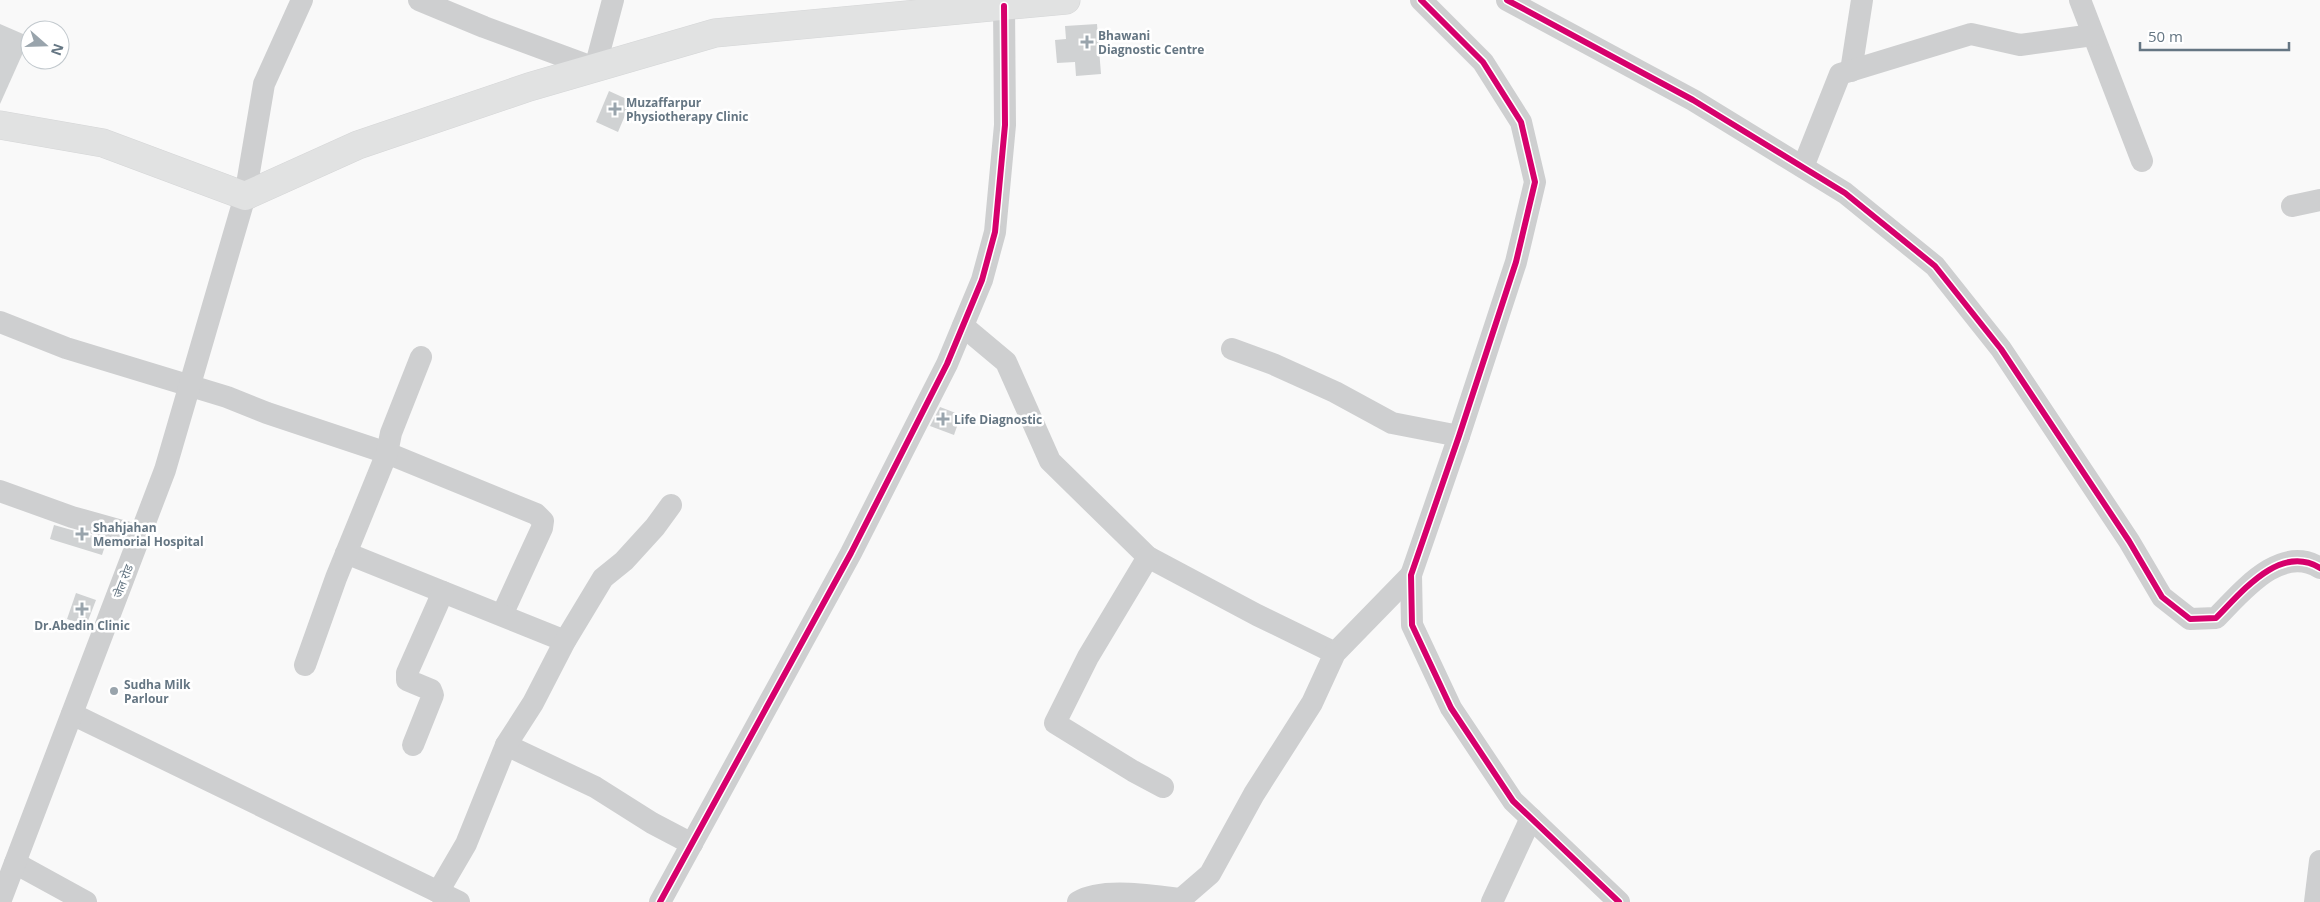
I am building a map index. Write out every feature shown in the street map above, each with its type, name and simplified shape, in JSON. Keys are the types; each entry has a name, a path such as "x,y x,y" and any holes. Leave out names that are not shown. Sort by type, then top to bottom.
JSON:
{"main road":[{"path":"0,125 103,143 246,196 358,145 529,87 715,33 1066,0"}],"street":[{"name":"जेल रोड","path":"0,902 165,470 246,196 264,84 302,0"},
{"path":"420,0 484,27 595,68 613,0"},
{"path":"1507,0 1693,100 1845,193 1935,266 2001,349 2129,541 2162,598 2190,619 2216,618 2260,575 2282,564 2310,561 2320,568"},
{"path":"1852,71 1862,0"},
{"path":"2080,0 2142,161"},
{"path":"1428,2 1483,62 1520,122 1535,182 1516,262 1459,436 1410,575 1412,625 1451,708 1513,802 1620,902"},
{"path":"660,902 851,553 947,364 982,280 995,232 1005,125 1004,6"},
{"path":"1803,167 1840,74 1971,34 2020,45 2093,35"},
{"path":"2292,206 2320,200"},
{"path":"0,322 66,348 190,385 317,431 387,453 536,514 543,521 542,528 502,615"},
{"path":"963,326 1006,362 1050,461 1148,557 1257,615 1335,653"},
{"path":"1232,349 1272,364 1335,392 1392,423 1459,436"},
{"path":"305,665 346,553 387,453 391,433 421,357"},
{"path":"0,491 72,517 140,536"},
{"path":"438,892 466,844 506,745 533,703 565,641 603,578 624,561 671,505"},
{"path":"346,553 565,641"},
{"path":"1148,557 1088,657 1056,723 1163,788"},
{"path":"1078,902 1087,896 1126,894 1181,899 1210,874 1254,794 1312,703 1335,653 1410,575"},
{"path":"413,745 433,695 431,690 407,680 407,673 443,592"},
{"path":"72,714 459,902"},
{"path":"506,745 595,787 652,823 692,844"},
{"path":"1492,902 1531,818"},
{"path":"2315,902 2320,861"},
{"path":"15,863 86,902"}],"building":[{"path":"0,24 20,33 20,59 0,104"},
{"path":"1097,24 1101,74 1076,76 1075,62 1057,63 1055,40 1066,39 1065,26"},
{"path":"609,91 631,101 618,132 596,122"},
{"path":"940,407 961,415 954,435 930,426"},
{"path":"54,525 107,540 102,555 50,539"},
{"path":"76,593 96,600 86,626 67,619"}],"cycle path":[{"path":"1421,0 1483,62 1521,122 1535,182 1516,262 1411,575 1412,625 1451,708 1513,801 1619,902"},
{"path":"1507,0 1693,100 1845,193 1935,266 2001,349 2129,541 2162,597 2190,619 2216,618 2249,585 2262,574 2276,566 2290,562 2305,562 2320,568"},
{"path":"660,902 851,553 947,364 982,280 995,232 1005,125 1004,6"}],"place":[{"name":"Bhawani Diagnostic Centre","path":"1087,42"},
{"name":"Muzaffarpur Physiotherapy Clinic","path":"615,109"},
{"name":"Life Diagnostic","path":"943,419"},
{"name":"Shahjahan Memorial Hospital","path":"82,534"},
{"name":"Dr.Abedin Clinic","path":"82,609"},
{"name":"Sudha Milk Parlour","path":"114,691"}]}
